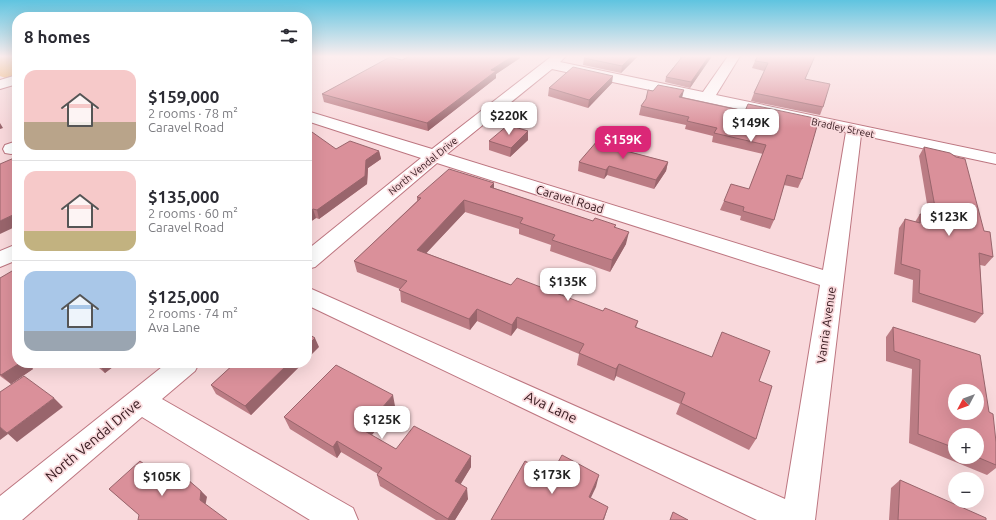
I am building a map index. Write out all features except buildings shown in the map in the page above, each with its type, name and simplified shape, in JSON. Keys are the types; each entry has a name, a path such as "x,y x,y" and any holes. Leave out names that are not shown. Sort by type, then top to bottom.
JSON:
{"street":[{"name":"North Vendal Drive","path":"312,258 434,156 529,80"},
{"name":"Bradley Street","path":"636,80 707,98 996,159"},
{"path":"707,98 718,80"},
{"path":"0,85 12,81"},
{"name":"Caravel Road","path":"312,118 832,281"},
{"name":"Vanria Avenue","path":"798,520 854,130"},
{"path":"0,260 12,254"},
{"name":"Ava Lane","path":"312,297 794,520"},
{"name":"North Vendal Drive","path":"0,517 180,368"},
{"path":"140,401 341,520"}]}
